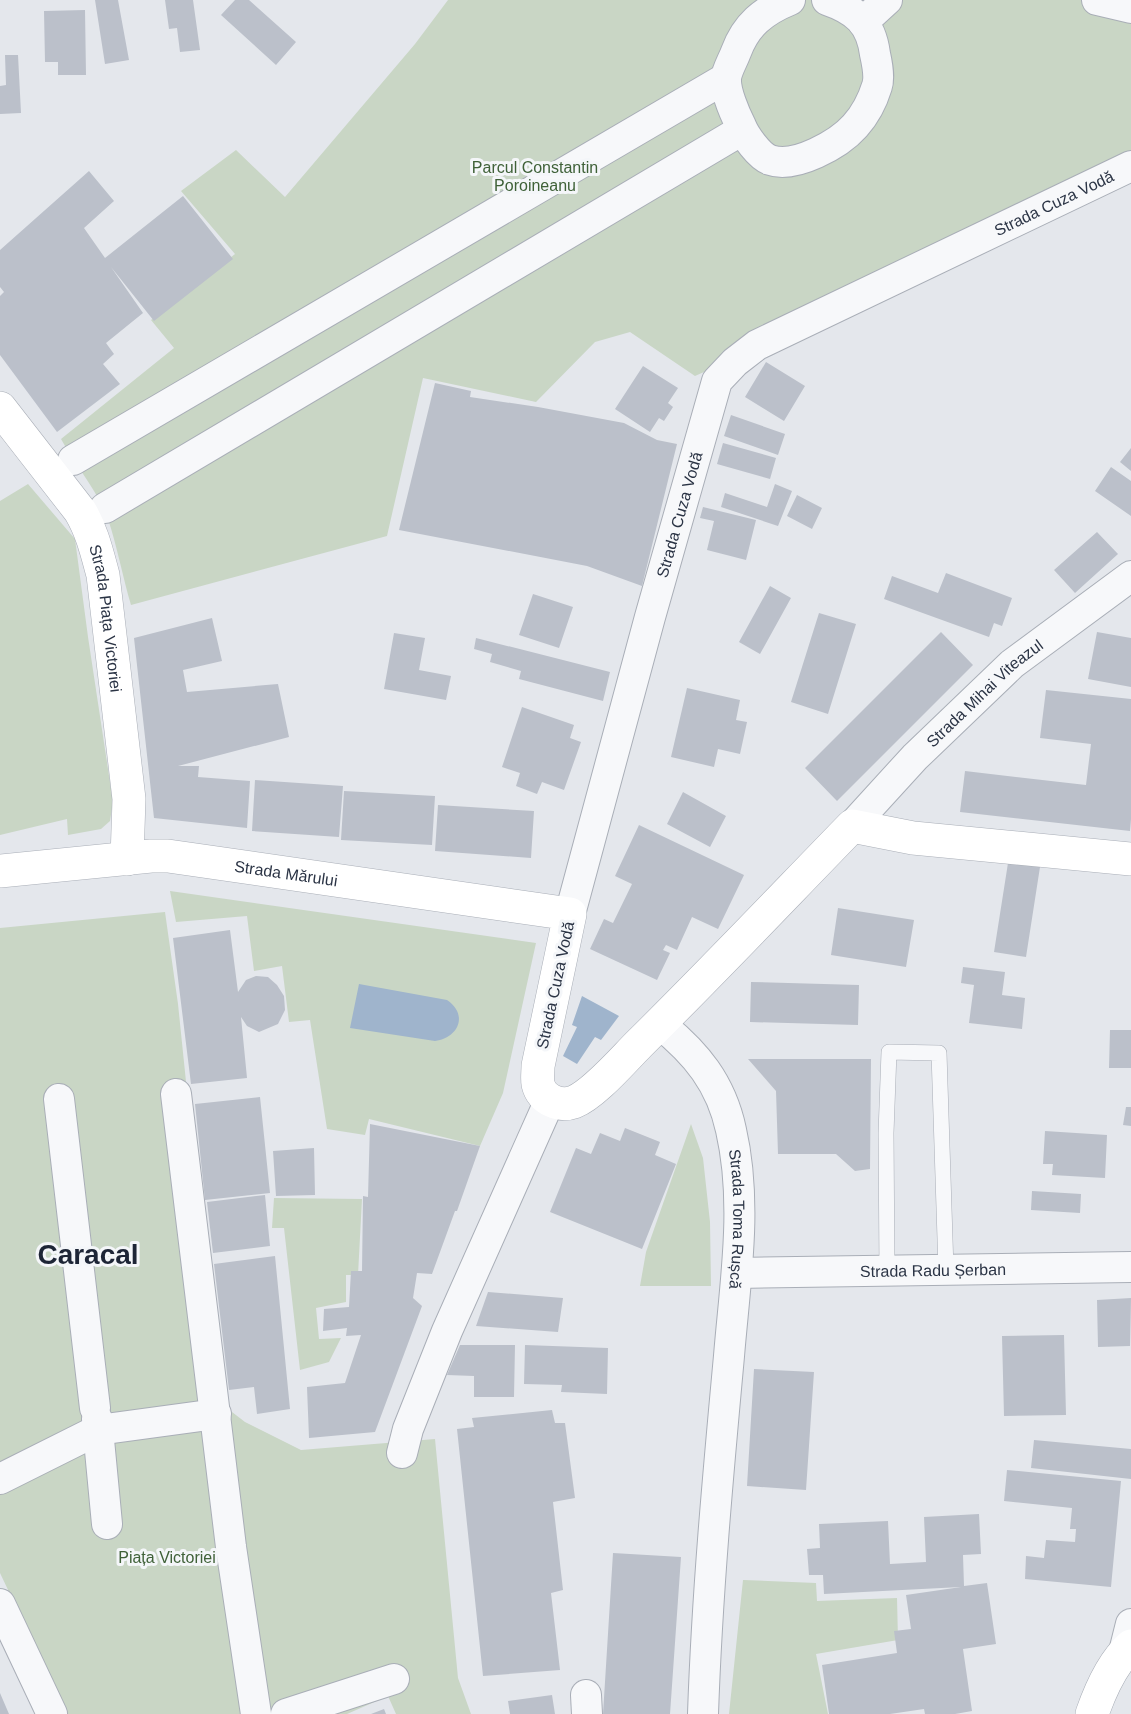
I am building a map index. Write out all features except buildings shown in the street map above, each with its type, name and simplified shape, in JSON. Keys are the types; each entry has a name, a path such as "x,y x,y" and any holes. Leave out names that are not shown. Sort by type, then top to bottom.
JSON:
{"main road":[{"name":"Strada Piața Victoriei","path":"0,408 80,511 88,524 95,546 103,575 129,799 127,859"},
{"path":"550,1100 562,1103 574,1102 585,1095 660,1023 852,826 913,838 1131,860"},
{"name":"Strada Mărului","path":"0,871 168,856 570,914"},
{"name":"Strada Cuza Vodă","path":"550,1100 542,1093 538,1082 538,1066 570,914"},
{"path":"1092,1714 1099,1693 1129,1641"}],"street":[{"path":"790,0 770,8 744,34 726,78 742,130 752,145 768,160 784,163 827,148 855,126 870,104 878,84 873,38 863,22 843,6 827,0"},
{"path":"863,22 887,0"},
{"path":"1096,0 1131,9"},
{"path":"73,460 726,78"},
{"path":"105,508 742,130"},
{"name":"Strada Cuza Vodă","path":"570,914 650,617 717,381 735,362 757,345 1131,165"},
{"name":"Strada Mihai Viteazul","path":"852,826 915,757 1012,664 1131,576"},
{"name":"Strada Toma Rușcă","path":"660,1023 693,1052 708,1073 719,1094 731,1128 738,1166 737,1273 706,1639 703,1714"},
{"path":"176,1094 231,1547 256,1714"},
{"path":"59,1099 107,1524"},
{"path":"402,1453 408,1429 447,1331 550,1100"},
{"name":"Strada Radu Șerban","path":"737,1273 1131,1268"},
{"path":"0,1479 96,1419 216,1414"},
{"path":"0,1604 52,1714"},
{"path":"286,1714 394,1679"}],"lane":[{"path":"888,1271 886,1133 889,1052 939,1053 946,1270"}],"green space":[{"name":"Parcul Constantin Poroineanu","path":"448,0 1131,0 1131,152 695,376 630,332 595,342 536,402 423,378 387,536 131,605 108,519 92,488 61,439 174,348 151,320 235,254 181,191 236,150 285,197 415,44"},
{"path":"28,484 75,539 113,802 110,821 101,829 68,835 67,819 0,835 0,501"},
{"path":"170,891 536,943 503,1093 480,1146 369,1119 365,1135 327,1129 310,1020 289,1022 282,966 254,971 247,916 176,922"},
{"name":"Piața Victoriei","path":"165,912 178,1004 219,1402 245,1422 301,1450 435,1439 458,1678 471,1714 396,1714 388,1696 347,1714 67,1714 0,1573 0,928"},
{"path":"691,1124 703,1158 710,1222 711,1286 640,1286 646,1252"},
{"path":"274,1198 362,1199 358,1275 346,1275 346,1302 316,1308 319,1339 341,1338 329,1362 300,1370 284,1228 272,1228"},
{"path":"743,1580 816,1583 817,1601 897,1598 898,1640 816,1654 828,1714 729,1714"}],"water":[{"path":"359,984 447,1000 458,1012 458,1025 450,1035 435,1041 350,1028"},
{"path":"582,996 619,1016 601,1040 595,1037 577,1064 563,1056 577,1027 572,1025"}],"district":[{"name":"Caracal","path":"88,1254"}]}
